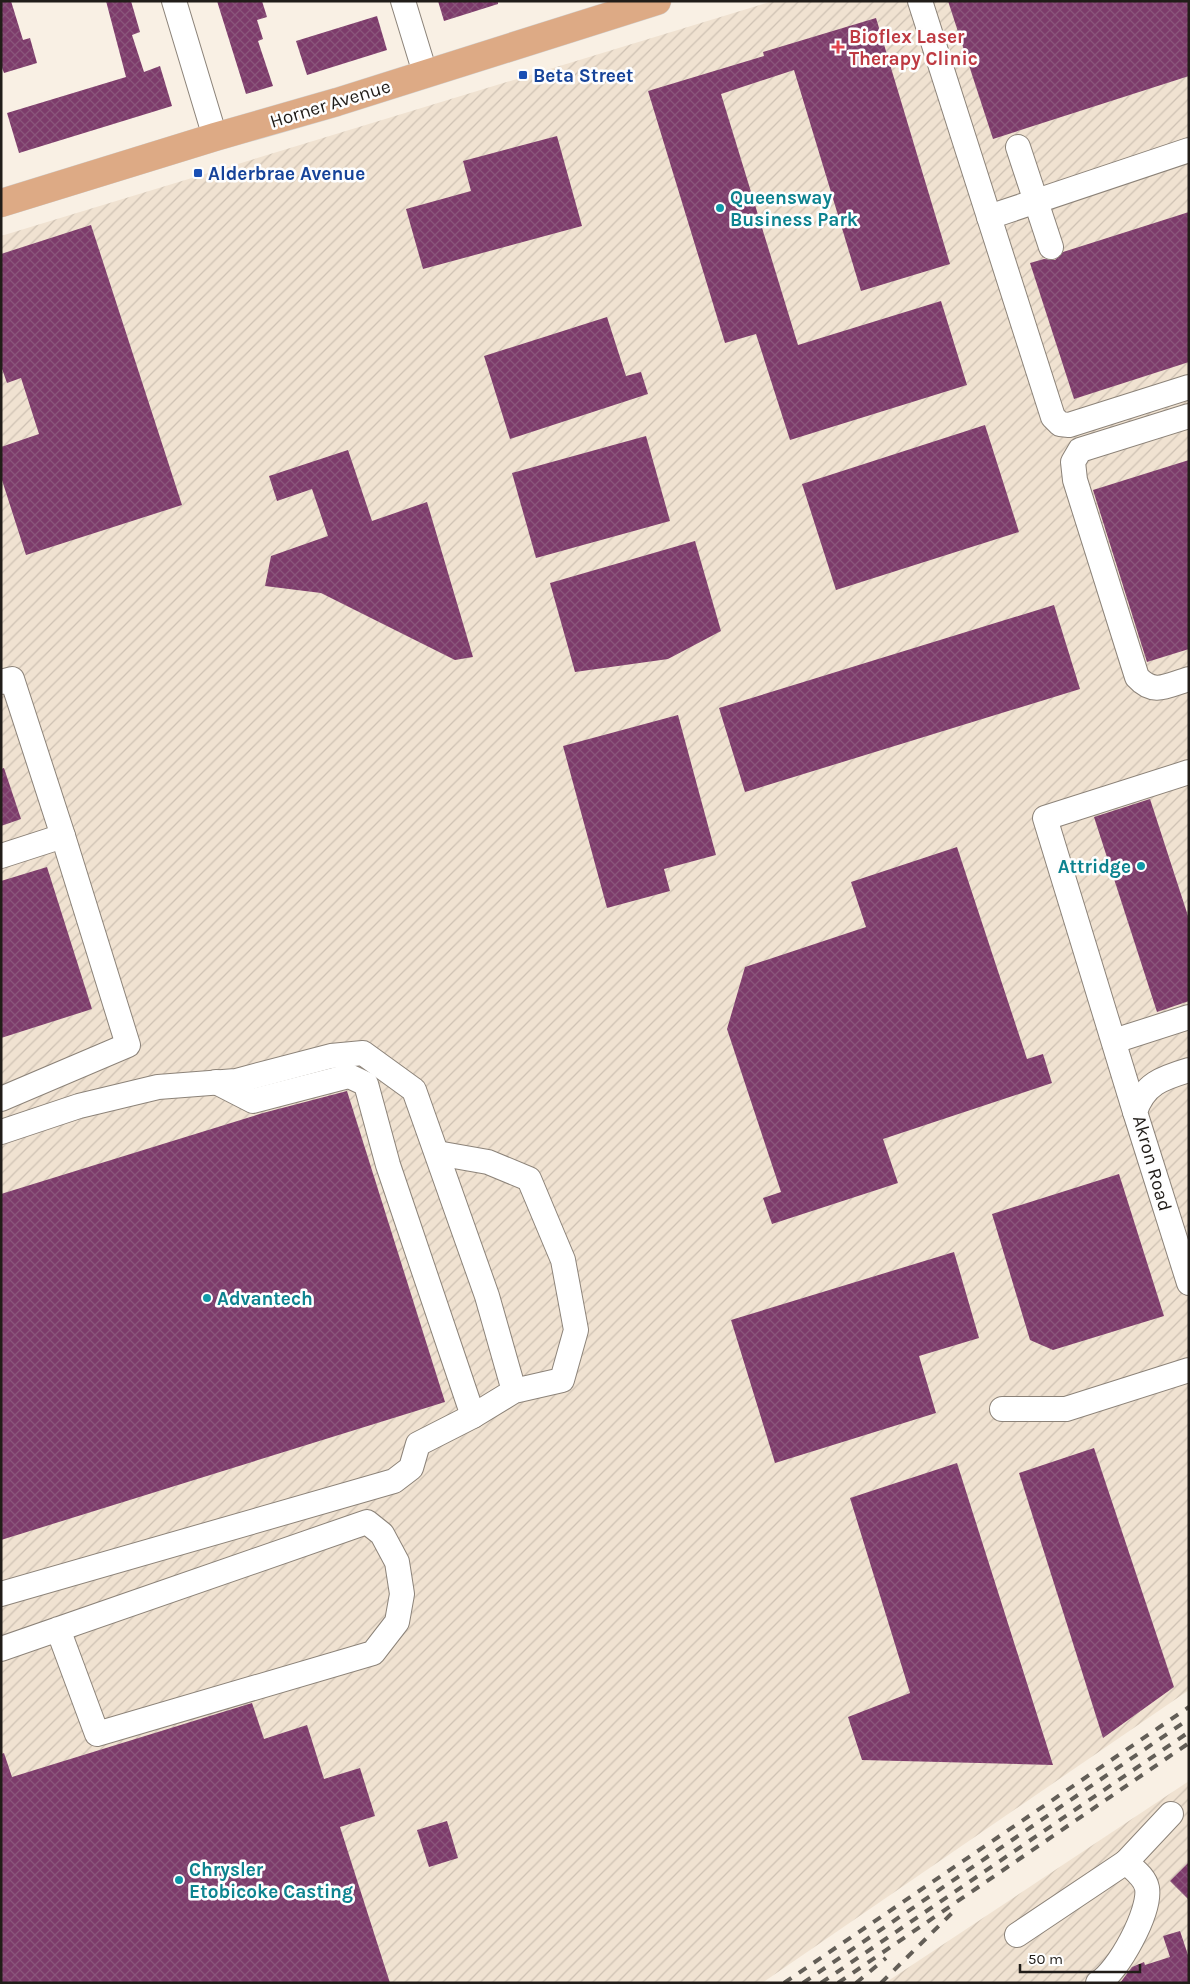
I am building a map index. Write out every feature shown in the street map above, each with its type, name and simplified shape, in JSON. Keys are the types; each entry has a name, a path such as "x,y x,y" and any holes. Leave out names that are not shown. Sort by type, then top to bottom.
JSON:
{"main road":[{"name":"Horner Avenue","path":"1,203 214,137 337,102 658,1"}],"street":[{"path":"174,1 214,137"},
{"path":"403,1 425,73"},
{"path":"920,1 1053,417 1060,424 1069,425 1189,387"},
{"path":"1018,147 1052,247"},
{"path":"989,217 1189,150"},
{"path":"1189,416 1080,450 1073,462 1075,480 1137,677 1145,686 1154,689 1189,679"},
{"path":"1,682 12,679 128,1044 1,1099"},
{"path":"1135,1112 1045,818 1187,778"},
{"path":"1,856 63,836"},
{"path":"1114,1041 1189,1016"},
{"path":"1,1132 79,1106 158,1087 236,1081 331,1056 363,1053 414,1090 487,1296 514,1391"},
{"name":"Akron Road","path":"1189,1070 1150,1086 1140,1097 1135,1112 1189,1283"},
{"path":"216,1082 253,1101 349,1076 366,1084 388,1165 473,1416"},
{"path":"1,1594 394,1481 411,1468 418,1444 473,1416 514,1391 562,1380 576,1330 563,1260 529,1179 488,1162 437,1153"},
{"path":"1002,1409 1066,1409 1189,1370"},
{"path":"1,1649 58,1629 368,1522 382,1534 397,1562 402,1594 397,1622 373,1653 97,1734 58,1629"},
{"path":"1017,1935 1126,1862 1171,1814"},
{"path":"1098,1983 1113,1970 1146,1906 1147,1886 1141,1876 1126,1862"}],"shaded area":[{"path":"773,1 1189,1 1189,1690 762,1983 1,1983 1,236"},
{"path":"1189,1781 1189,1983 885,1983"}],"building":[{"path":"1,1 11,1 23,40 30,38 37,63 4,73 1,65"},
{"path":"106,1 131,1 140,32 132,35 144,72 160,66 172,106 19,153 7,113 126,77"},
{"path":"217,1 262,1 267,17 257,20 263,39 258,41 273,86 246,94"},
{"path":"438,1 498,1 498,4 444,21"},
{"path":"948,1 1189,1 1189,76 993,139"},
{"path":"377,16 387,50 307,75 296,41"},
{"path":"876,18 950,264 861,291 794,70 721,94 798,345 941,301 967,385 790,440 756,334 725,343 648,91 764,56 763,52"},
{"path":"557,136 582,226 423,269 406,209 471,191 463,161"},
{"path":"1189,212 1189,362 1074,399 1030,263 1044,259 1055,260 1063,252"},
{"path":"91,225 182,505 26,555 1,477 1,447 39,434 21,378 7,383 1,366 1,254"},
{"path":"607,317 626,376 641,372 648,394 510,439 484,356"},
{"path":"985,425 1019,532 836,590 802,484"},
{"path":"646,436 670,521 536,558 512,473"},
{"path":"348,450 372,521 427,502 473,657 455,660 321,593 265,586 271,556 328,536 312,489 277,501 269,476"},
{"path":"1189,460 1189,649 1147,662 1093,490"},
{"path":"695,541 721,631 668,659 575,672 550,583"},
{"path":"1054,605 1080,689 745,792 719,708"},
{"path":"678,715 716,855 664,869 670,891 607,908 563,746"},
{"path":"4,768 21,819 1,826 1,769"},
{"name":"Attridge","path":"1150,799 1189,919 1189,1001 1157,1012 1094,817"},
{"path":"957,847 1027,1059 1043,1054 1052,1083 883,1139 898,1183 772,1224 763,1198 781,1192 727,1029 745,967 866,927 851,882"},
{"path":"47,867 92,1009 1,1038 1,881"},
{"name":"Advantech","path":"347,1091 445,1402 1,1540 1,1194 263,1113"},
{"path":"1119,1174 1164,1316 1053,1350 1030,1340 992,1214"},
{"path":"954,1252 979,1338 919,1356 936,1413 775,1463 731,1320"},
{"path":"1094,1448 1174,1687 1103,1738 1019,1473"},
{"path":"957,1463 1053,1765 862,1760 848,1717 910,1693 850,1498"},
{"name":"Chrysler Etobicoke Casting","path":"252,1703 264,1739 307,1725 324,1779 360,1768 375,1816 340,1827 390,1983 1,1983 1,1754 4,1753 12,1777"},
{"path":"447,1821 458,1858 429,1867 417,1830"},
{"path":"1189,1862 1189,1900 1170,1881"},
{"path":"1180,1931 1189,1958 1189,1983 1120,1983 1132,1967 1144,1962 1145,1965 1170,1957 1163,1936"}],"railway":[{"path":"784,1983 1189,1707"},
{"path":"803,1983 1189,1719"},
{"path":"821,1983 1189,1732"},
{"path":"838,1983 1189,1743"},
{"path":"881,1983 954,1911"},
{"path":"856,1983 886,1958"}],"place":[{"name":"Bioflex Laser Therapy Clinic","path":"838,47"},
{"name":"Beta Street","path":"523,75"},
{"name":"Alderbrae Avenue","path":"198,173"},
{"name":"Queensway Business Park","path":"720,208"},
{"name":"Attridge","path":"1141,866"},
{"name":"Advantech","path":"207,1298"},
{"name":"Chrysler Etobicoke Casting","path":"179,1880"}]}
